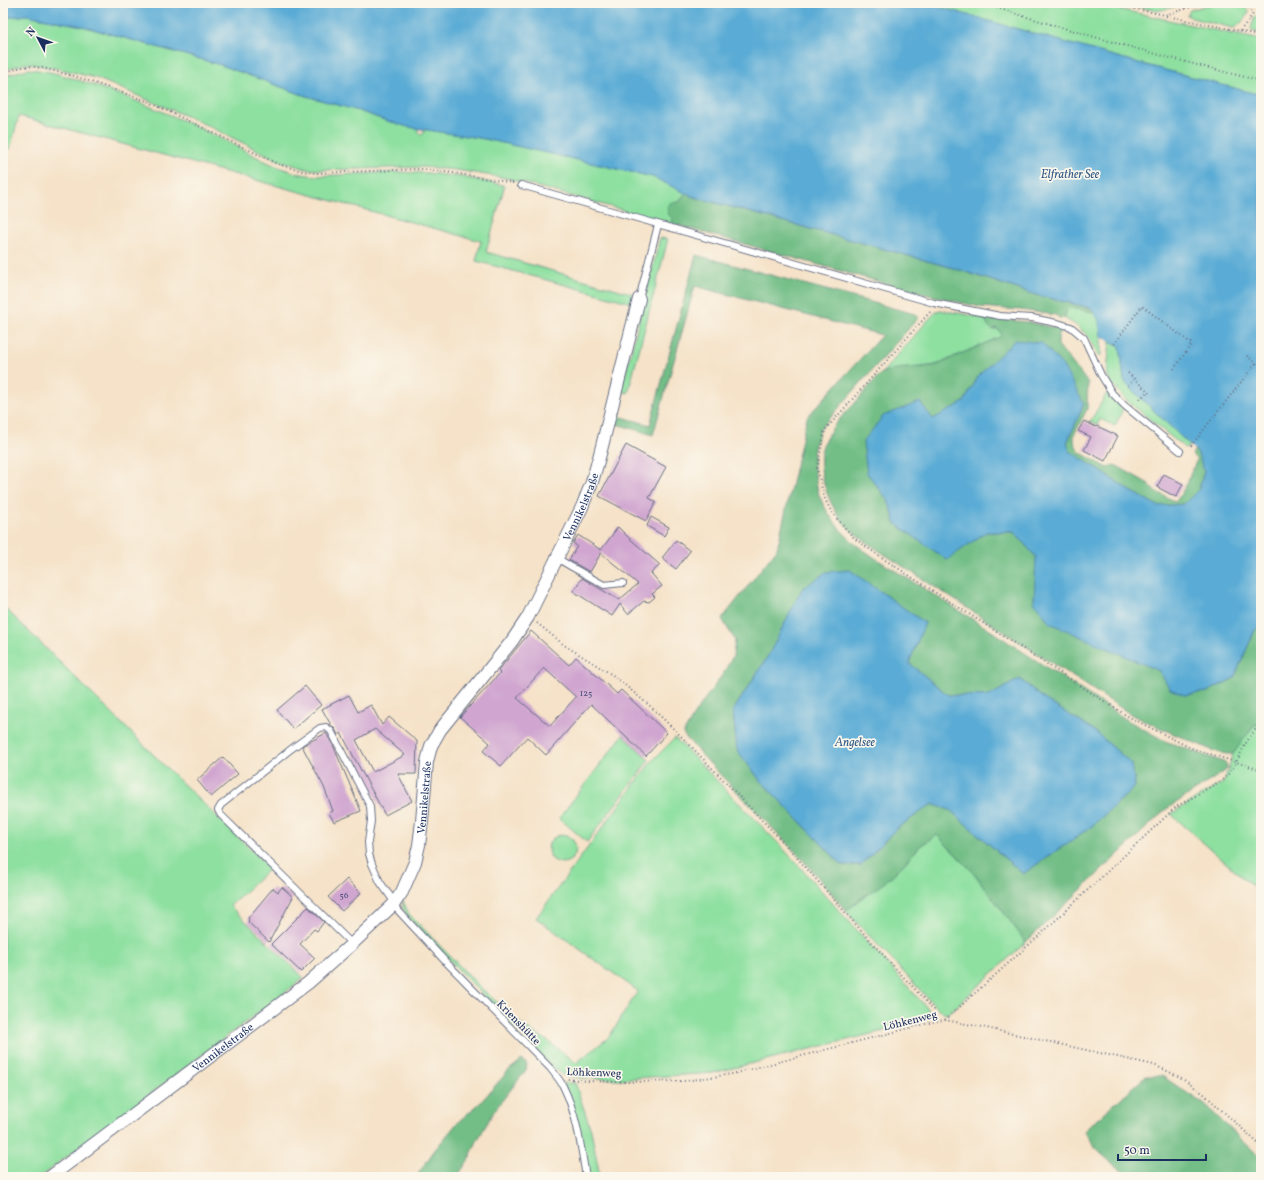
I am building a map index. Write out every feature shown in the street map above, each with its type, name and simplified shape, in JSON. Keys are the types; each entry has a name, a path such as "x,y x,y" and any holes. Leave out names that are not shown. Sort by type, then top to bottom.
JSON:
{"street":[{"name":"Vennikelstraße","path":"50,1177 308,982 352,944 394,904 410,876 419,845 427,762 431,746 440,730 512,641 528,617 582,507 592,482 602,447 639,299"}],"lane":[{"path":"521,186 934,303 1000,316 1032,318 1071,327 1084,338 1112,393 1125,406 1180,452"},
{"path":"639,299 658,225"},
{"path":"557,558 604,585 623,583"},
{"name":"Krienshütte","path":"352,944 220,814 218,810 221,805 290,749 320,728 326,727 331,731 370,806 371,812 368,842 369,854 380,882 394,904 444,960 550,1068 559,1080 567,1095 574,1118 586,1177"}],"path":[{"path":"981,3 1074,32 1183,62 1261,80"},
{"path":"1107,3 1240,30 1261,36"},
{"path":"1165,15 1205,3"},
{"path":"1240,30 1253,14 1249,8 1250,3"},
{"path":"3,73 30,66 74,76 147,101 271,161 302,171 318,173 422,169 505,181 521,186"},
{"path":"934,303 933,308 825,430 817,468 824,497 832,513 854,538 882,558 1129,717 1191,748 1261,770"},
{"path":"1114,344 1142,306 1192,344 1173,370"},
{"path":"1246,355 1261,367"},
{"path":"1191,446 1256,363"},
{"path":"1128,373 1151,395"},
{"path":"1128,386 1134,379"},
{"path":"1140,399 1147,392"},
{"path":"528,617 564,645 614,676 650,706 686,741 784,843 934,1010 937,1021"},
{"path":"945,1020 1041,934 1176,807 1224,779 1232,770 1247,741 1261,722"},
{"name":"Löhkenweg","path":"559,1080 563,1078 608,1081 685,1081 732,1074 945,1020 1154,1065 1180,1078 1204,1094 1261,1146"}],"green space":[{"path":"925,3 1090,3 1261,40 1261,95 1146,65"},
{"path":"1121,3 1191,3 1157,11"},
{"path":"1215,3 1246,3 1246,8 1249,12 1240,24 1233,28 1192,18 1187,15 1190,10"},
{"path":"27,15 82,26 221,65 303,95 359,111 387,121 418,128 418,133 421,135 424,133 424,129 485,139 653,177 686,193 676,207 673,215 673,224 506,178 456,170 422,167 320,170 306,169 278,160 198,121 96,78 60,69 31,64 24,64 3,70 3,18"},
{"path":"1255,16 1261,17 1261,33 1252,31 1251,28"},
{"path":"28,69 61,75 93,85 161,111 195,126 271,164 306,175 318,176 398,172 428,173 462,177 503,185 504,188 486,252 634,294 632,303 476,261 481,241 19,116 10,149 3,150 3,76"},
{"path":"686,193 691,196 957,269 1036,295 1091,308 1095,314 1089,311 1069,308 1064,318 1059,318 1056,315 1021,310 980,307 916,292 673,224 672,218 668,214 668,205 672,202 678,203"},
{"path":"660,238 668,239 628,393 621,391"},
{"path":"696,255 915,314 918,318 821,428 813,454 814,469 818,492 830,516 855,544 875,558 982,625 1127,720 1165,741 1226,763 1227,768 1225,771 1165,810 1026,942 974,873 937,835 921,845 885,882 846,911 827,887 787,843 683,734 697,710 723,674 733,656 735,640 722,619 777,549 807,417 882,335 695,286 653,435 613,423 615,415 650,425","holes":["925,622 909,663 948,695 989,696 1020,679 1044,699 1092,729 1132,764 1135,787 1092,826 1023,874 950,810 932,804 896,829 861,865 842,865 760,780 737,750 733,711 768,656"]},
{"path":"1069,308 1089,311 1098,317 1101,333 1100,356 1098,356 1085,333 1076,325 1064,318"},
{"path":"940,310 986,318 986,321 995,330 996,328 1002,335 936,365 881,374 929,319"},
{"path":"986,318 1028,322 1069,332 1061,332 1058,335 1058,345 1088,383 1087,409 1074,435 1074,442 1079,452 1108,468 1113,465 1117,466 1149,484 1155,491 1176,502 1188,482 1197,460 1192,455 1195,449 1204,471 1199,489 1184,504 1158,506 1129,490 1070,451 1067,443 1084,404 979,375 964,402 933,420 867,473 888,500 896,524 947,559 986,532 1014,532 1037,557 1034,602 1129,658 1159,671 1166,681 1184,695 1207,692 1234,678 1255,630 1261,625 1261,727 1255,724 1233,754 1224,754 1211,750 1132,715 884,554 852,531 837,514 824,484 821,462 821,452 824,443 833,427 882,373 895,369 939,364 1000,337 1002,335 1000,332 996,328 993,330 990,328 987,324"},
{"path":"1110,341 1120,346 1124,380 1128,386 1190,445 1186,449 1126,400 1109,380 1107,372"},
{"path":"1107,393 1123,409 1115,426 1100,419 1096,425 1090,422"},
{"path":"3,606 270,868 230,906 304,978 40,1177 3,1177"},
{"path":"1261,625 1261,894 1171,814 1224,782 1233,754"},
{"path":"623,735 649,760 587,842 559,818"},
{"path":"675,738 780,845 928,1009 931,1014 928,1018 924,1021 713,1073 620,1079 580,1078 563,1075 550,1065 409,918 403,909 402,899 409,914 481,988 527,1029 548,1041 576,1063 609,1037 638,991 536,918 650,763"},
{"path":"562,835 572,839 576,849 572,859 562,863 552,859 548,849 552,839"},
{"path":"937,835 974,873 1026,942 949,1013 945,1014 936,1007 846,911 902,866 921,845"},
{"path":"522,1060 527,1064 526,1070 494,1111 477,1141 469,1159 457,1177 416,1177 434,1151 458,1122 480,1103 509,1070"},
{"path":"1146,1076 1162,1076 1205,1105 1261,1158 1261,1177 1129,1177 1099,1152 1084,1131"},
{"path":"563,1083 575,1083 591,1130 600,1177 588,1177"}],"water":[{"name":"Elfrather See","path":"3,3 925,3 1146,65 1261,95 1261,625 1255,630 1234,678 1207,692 1184,695 1170,689 1159,671 1050,623 1034,602 1036,557 1014,532 986,532 947,560 896,524 888,500 867,473 863,442 883,416 920,402 933,419 964,402 979,375 1015,340 1042,343 1063,366 1084,404 1067,443 1070,451 1129,490 1158,506 1184,504 1199,489 1204,471 1197,452 1128,386 1124,380 1120,346 1101,336 1099,320 1091,308 1036,295 957,269 691,196 653,177 485,139 408,127 303,95 221,65 82,26 27,15 3,18"},
{"name":"Angelsee","path":"850,570 925,623 909,663 948,695 989,696 1020,679 1044,699 1092,729 1132,764 1135,787 1092,826 1023,874 950,810 932,804 896,829 861,865 842,865 760,780 737,750 733,711 768,656 802,589 826,572"}],"building":[{"path":"1084,421 1118,436 1105,461 1084,450 1091,437 1078,431"},
{"path":"626,445 666,467 649,498 656,502 646,521 599,496"},
{"path":"1164,474 1183,484 1176,497 1157,487"},
{"path":"651,517 669,527 664,536 647,526"},
{"path":"618,527 660,565 651,573 662,586 652,594 655,597 649,602 644,601 628,614 620,604 612,616 573,591 582,578 619,600 638,584 601,553 590,572 569,560 577,546 573,543 578,535 601,550"},
{"path":"676,540 690,551 676,569 662,558"},
{"path":"531,631 569,665 576,657 617,694 621,690 667,733 646,756 591,704 546,755 527,737 501,766 483,751 490,743 460,717 500,673 498,671","holes":["544,668 576,697 550,726 517,698"]},
{"path":"305,686 321,705 293,729 277,710"},
{"path":"349,695 358,712 371,705 382,725 389,717 417,741 416,774 398,774 412,801 385,815 341,733 338,735 322,709","holes":["375,729 405,755 373,772 356,740"]},
{"path":"326,733 333,745 361,811 334,822 329,813 333,811 324,787 302,746"},
{"path":"223,757 238,774 211,797 197,780"},
{"path":"347,879 361,893 342,911 328,897"},
{"path":"282,887 293,897 269,942 248,922 248,918 273,888 278,892"},
{"path":"308,907 324,922 317,931 314,929 300,944 315,958 301,972 271,944"}]}
